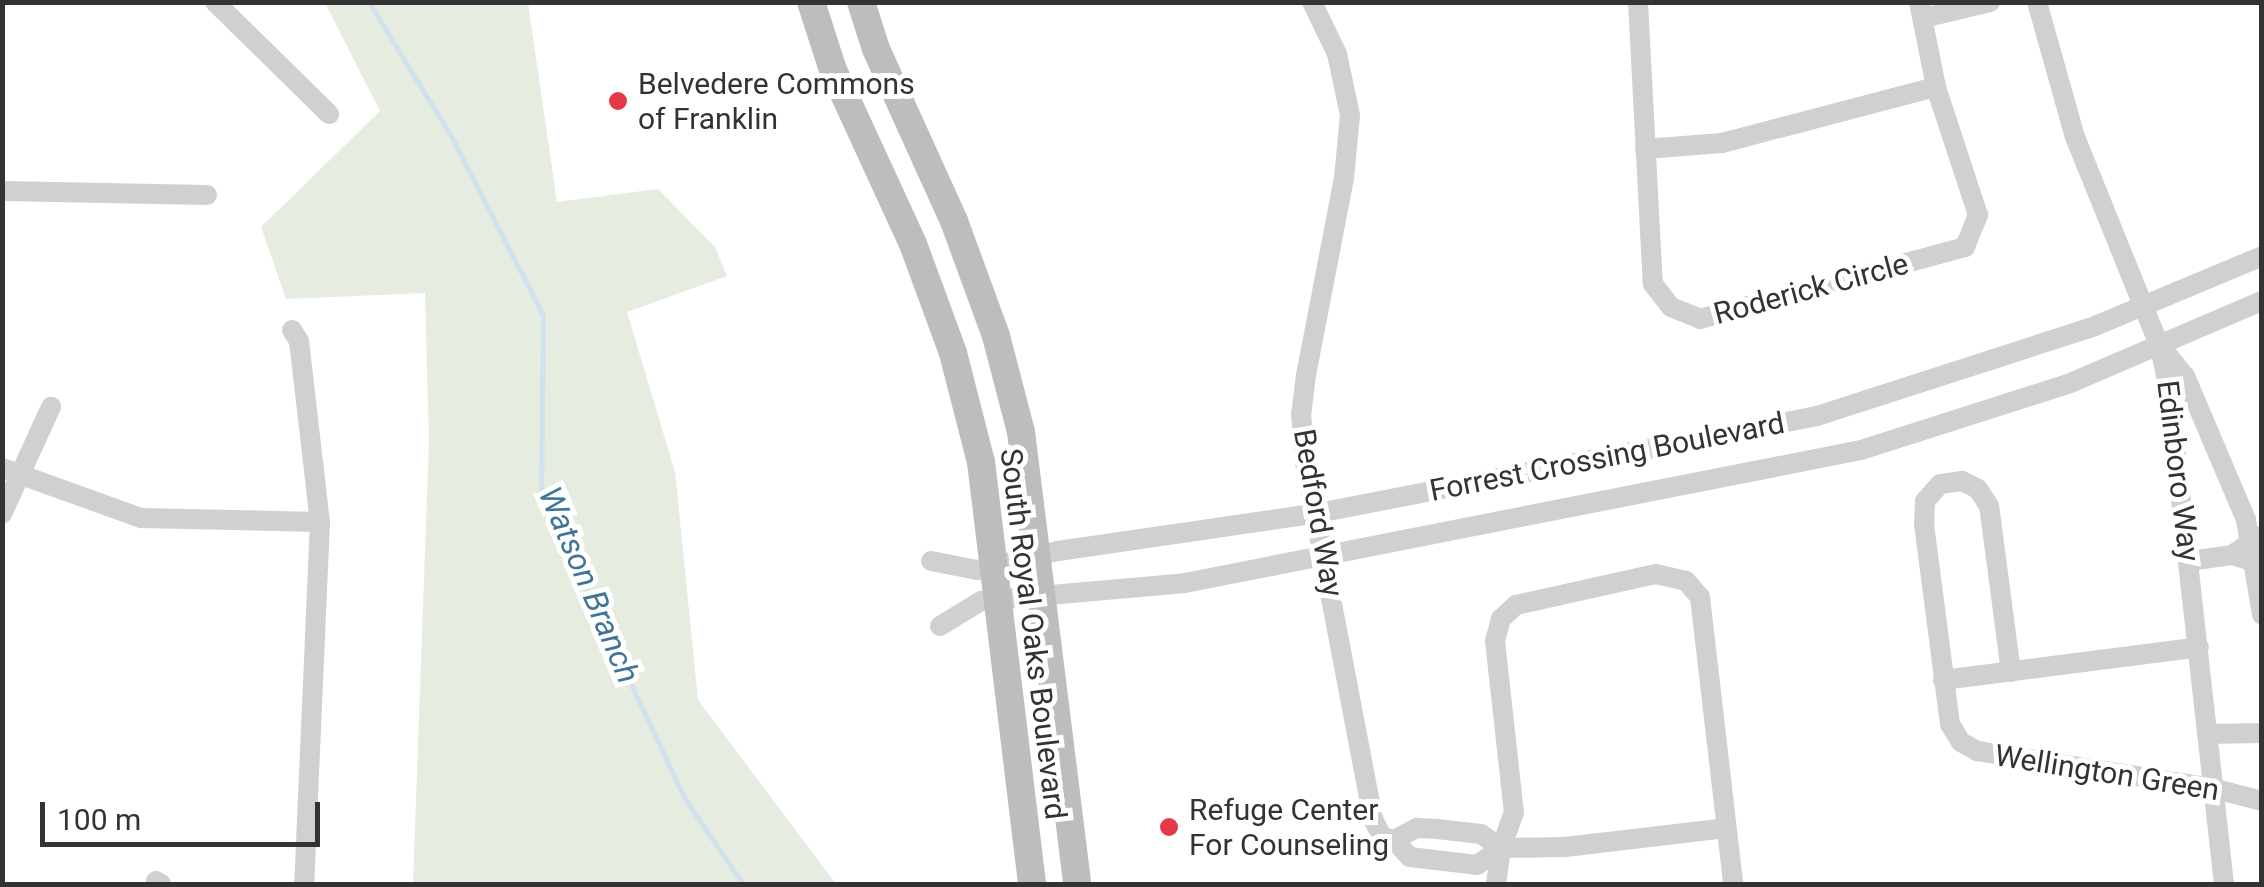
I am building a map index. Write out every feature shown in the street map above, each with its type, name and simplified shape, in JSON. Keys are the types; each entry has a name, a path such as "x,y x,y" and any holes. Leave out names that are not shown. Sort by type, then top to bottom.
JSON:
{"main road":[{"name":"South Royal Oaks Boulevard","path":"811,2 833,70 913,244 953,352 981,462 1032,884"},
{"name":"South Royal Oaks Boulevard","path":"861,2 876,49 954,221 996,336 1021,432 1076,884"}],"street":[{"path":"215,2 328,114"},
{"name":"Bedford Way","path":"1312,2 1337,54 1350,115 1344,178 1302,412 1313,514 1324,554 1373,819 1382,836 1394,840"},
{"name":"Roderick Circle","path":"1638,2 1653,284 1671,307 1700,319 1965,247 1978,214 1936,86 1921,10 1990,2"},
{"path":"2037,2 2070,122 2160,347"},
{"path":"1645,149 1722,143 1936,86"},
{"path":"2,191 207,194"},
{"name":"Forrest Crossing Boulevard","path":"932,560 978,570 1036,556 1313,514 1817,416 1978,368 2143,307 2262,256"},
{"name":"Forrest Crossing Boulevard","path":"940,626 981,601 1040,599 1185,583 1861,450 1983,414 2160,347 2262,301"},
{"path":"292,330 298,340 320,522 304,884"},
{"name":"Edinboro Way","path":"2160,347 2185,376 2255,537 2262,615"},
{"name":"Edinboro Way","path":"2160,347 2200,648 2224,884"},
{"path":"2,514 12,473 51,408"},
{"path":"12,473 141,518 320,522"},
{"name":"Wellington Green","path":"2012,672 1989,506 1978,489 1962,481 1940,484 1925,501 1942,680 1950,724 1961,742 1977,751 2212,788 2262,801"},
{"path":"2189,561 2232,554 2255,537"},
{"path":"2232,554 2258,565"},
{"path":"1496,884 1501,848 1514,813 1496,641 1500,619 1516,604 1656,574 1686,581 1700,597 1733,884"},
{"path":"1942,680 2200,648"},
{"name":"Wellington Green","path":"2207,734 2262,732"},
{"path":"1501,848 1481,834 1437,829 1417,828 1394,840 1410,857 1477,865 1501,848 1565,846 1726,828"}],"shaded area":[{"path":"325,3 528,3 557,202 658,189 715,247 727,276 627,312 675,472 698,700 836,884 413,884 429,441 425,293 286,299 261,227 380,111"}],"waterway":[{"name":"Watson Branch","path":"369,2 452,138 543,315 541,492 685,799 743,884"}],"place":[{"name":"Belvedere Commons of Franklin","path":"618,101"},
{"name":"Refuge Center For Counseling","path":"1169,827"}]}
